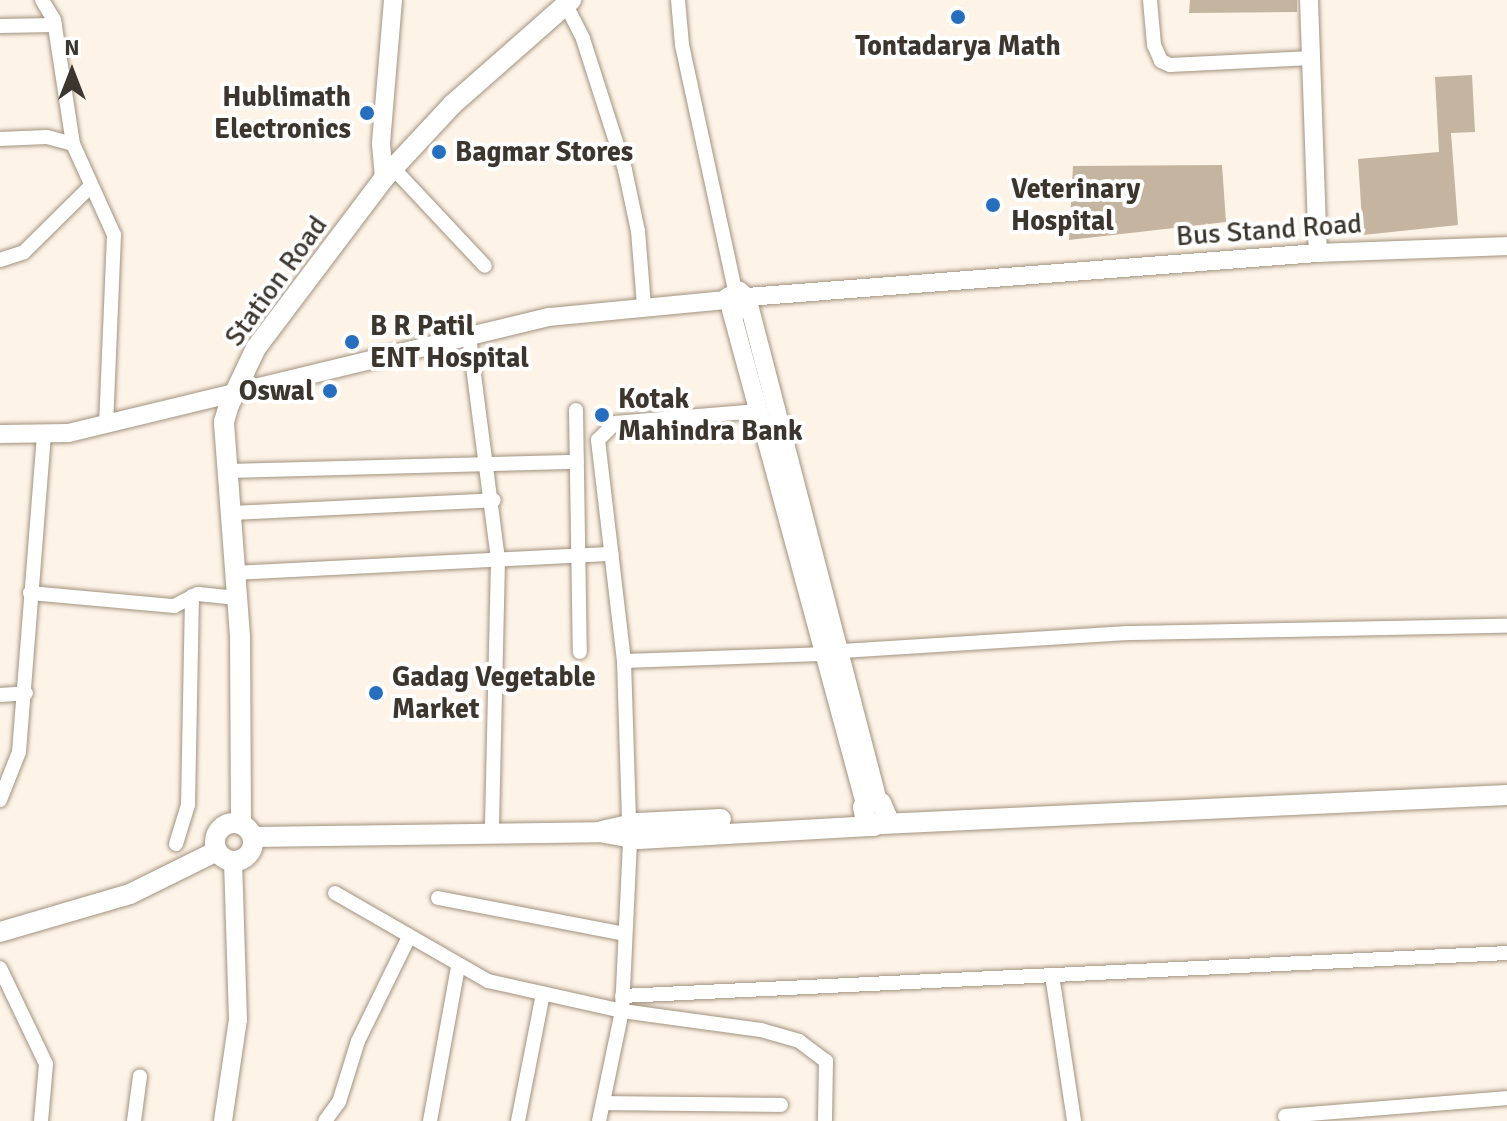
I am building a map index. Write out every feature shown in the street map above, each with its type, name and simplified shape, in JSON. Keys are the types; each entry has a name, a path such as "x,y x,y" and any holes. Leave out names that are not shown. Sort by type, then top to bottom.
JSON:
{"main road":[{"name":"Station Road","path":"247,831 237,598 224,422 236,390 256,348 388,173 452,105 568,2"},
{"path":"225,856 216,838 223,827 247,831 629,831 873,812 1507,781"},
{"path":"873,812 1507,795"},
{"path":"0,932 130,894 225,856 247,857 247,831"}],"street":[{"path":"42,0 55,25 73,144 89,188 108,213 114,235 106,424"},
{"path":"393,0 381,143 388,173 485,266"},
{"path":"678,0 682,45 738,301 758,411 821,654 873,812"},
{"path":"1150,0 1154,45 1161,61 1170,65 1312,58"},
{"path":"1309,0 1318,253"},
{"path":"568,2 625,170 638,231 644,305"},
{"path":"0,26 55,25"},
{"path":"0,139 47,137 73,144"},
{"path":"0,260 24,252 89,188"},
{"name":"Bus Stand Road","path":"0,434 44,436 106,424 236,390 549,317 644,305 738,301 1318,253 1507,246"},
{"path":"738,301 842,651 873,812"},
{"path":"469,336 494,500 498,560 492,832"},
{"path":"576,410 580,652"},
{"path":"599,1121 622,1003 629,831 624,661 598,453 605,429 615,423 758,411"},
{"path":"0,800 15,768 26,693 30,593 44,436"},
{"path":"228,471 577,462"},
{"path":"232,513 494,500"},
{"path":"235,573 498,560 579,552 612,554"},
{"path":"30,593 174,606 192,596 237,598"},
{"path":"176,844 188,805 192,596"},
{"path":"842,651 1127,633 1507,626"},
{"path":"624,661 821,654"},
{"path":"0,695 26,693"},
{"path":"223,1121 238,1020 225,856"},
{"path":"335,893 458,967 488,981 543,993 622,1003 761,1030 799,1041 826,1061 825,1121"},
{"path":"438,898 625,934"},
{"path":"329,1119 358,1041 409,937"},
{"path":"622,1003 1052,975 1507,953"},
{"path":"430,1121 458,967"},
{"path":"0,968 46,1064 41,1121"},
{"path":"1052,975 1074,1121"},
{"path":"518,1121 543,993"},
{"path":"134,1121 140,1076"},
{"path":"1285,1116 1507,1098"},
{"path":"603,1103 781,1105"}],"building":[{"path":"1190,0 1297,0 1297,12 1189,13"},
{"path":"1472,75 1475,132 1451,133 1458,225 1363,235 1358,159 1439,152 1435,77"},
{"path":"1222,165 1226,222 1069,240 1073,166"}],"place":[{"name":"Tontadarya Math","path":"958,17"},
{"name":"Hublimath Electronics","path":"367,113"},
{"name":"Bagmar Stores","path":"439,152"},
{"name":"Veterinary Hospital","path":"993,205"},
{"name":"B R Patil ENT Hospital","path":"352,342"},
{"name":"Oswal","path":"330,391"},
{"name":"Kotak Mahindra Bank","path":"602,415"},
{"name":"Gadag Vegetable Market","path":"376,693"}]}
